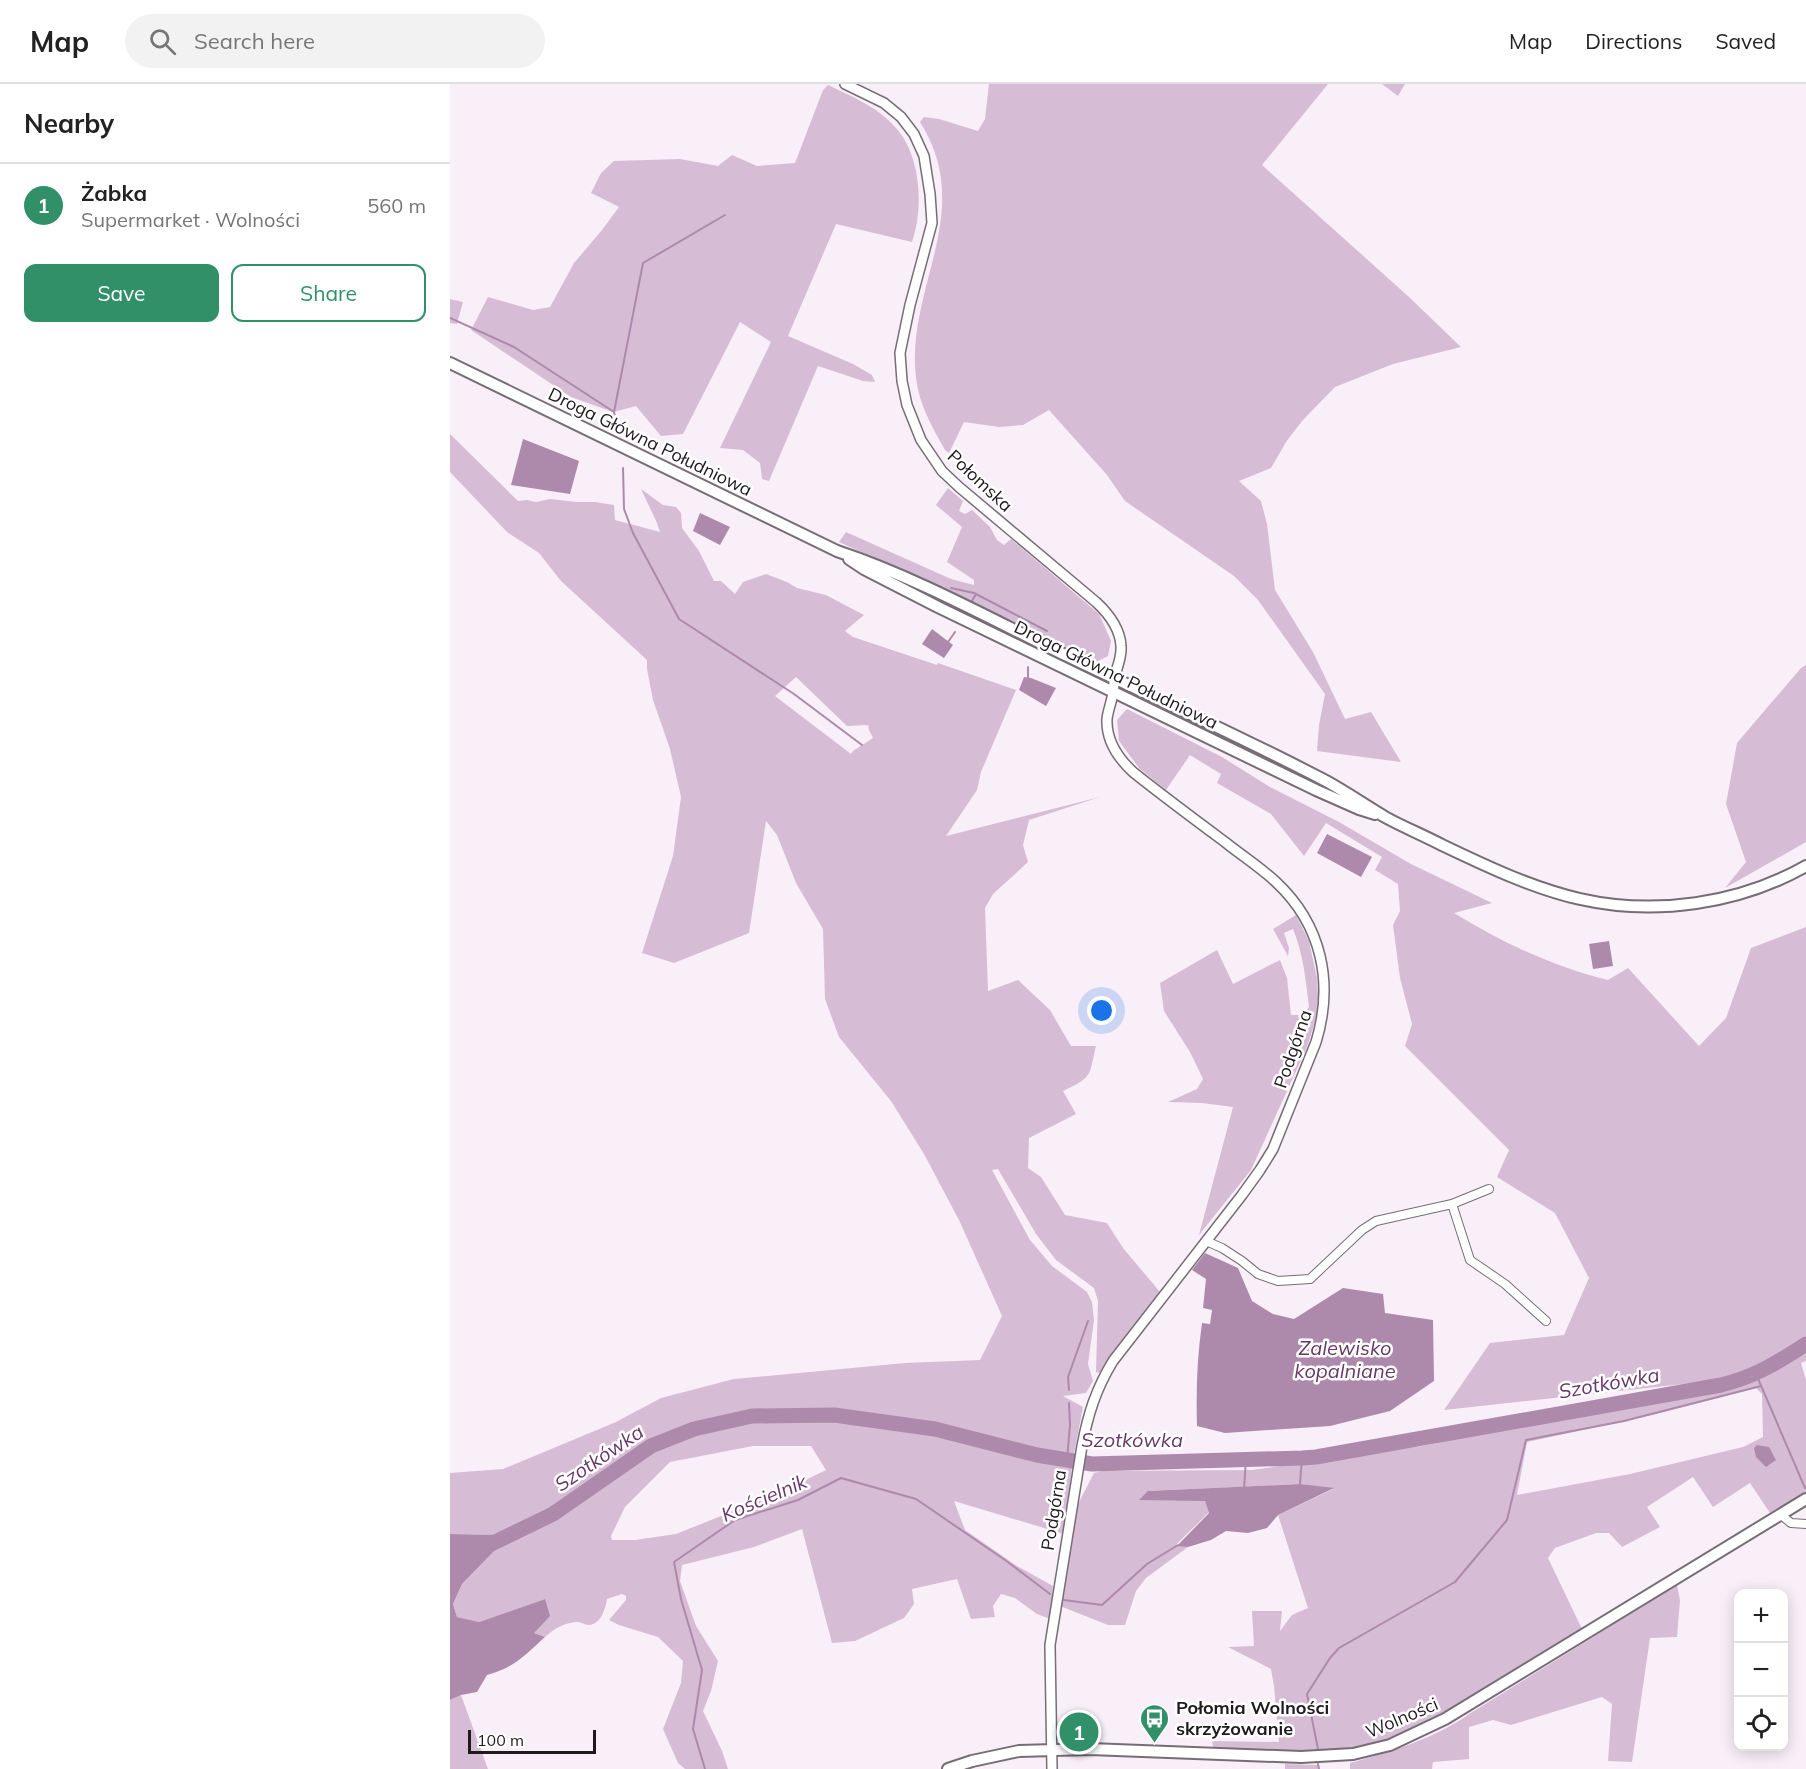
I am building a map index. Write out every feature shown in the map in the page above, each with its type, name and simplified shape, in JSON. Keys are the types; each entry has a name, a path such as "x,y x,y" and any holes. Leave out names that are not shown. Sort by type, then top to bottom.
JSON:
{"main road":[{"name":"Droga Główna Południowa","path":"450,363 837,551 907,592 1113,692 1316,790 1359,809 1386,817"},
{"name":"Droga Główna Południowa","path":"837,551 920,584 1323,780 1386,817 1533,885 1579,899 1617,905 1668,906 1714,900 1748,891 1806,866"},
{"name":"Wolności","path":"948,1769 972,1761 1019,1751 1174,1752 1301,1757 1353,1754 1390,1745 1445,1719 1786,1519 1806,1499"}],"street":[{"name":"Połomska","path":"845,84 884,103 901,117 914,134 924,156 932,223 900,353 907,405 921,440 942,471 1096,602 1111,619 1121,645 1107,719 1108,733 1112,745 1126,766 1170,800"},
{"name":"Podgórna","path":"1052,1769 1050,1645 1088,1416 1100,1384 1113,1361 1260,1170 1273,1149 1322,1025 1323,969 1311,927 1299,909 1276,881 1170,800"},
{"path":"1206,1241 1222,1248 1258,1274 1278,1281 1310,1279 1362,1230 1376,1221 1452,1204 1489,1188"},
{"path":"1452,1204 1470,1260 1505,1284 1546,1321"},
{"path":"1786,1519 1806,1524"}],"shaded area":[{"path":"989,84 1328,84 1262,165 1409,297 1461,347 1393,364 1335,387 1302,421 1271,468 1239,481 1261,501 1267,524 1275,590 1313,652 1345,719 1371,712 1401,762 1317,751 1325,694 1258,600 1234,576 1125,501 1107,475 1049,410 1023,425 999,427 964,422 949,453 945,450 923,406 916,378 915,345 941,219 942,187 936,155 920,122 924,117 939,119 978,131 985,119"},
{"path":"1382,84 1405,84 1398,96"},
{"path":"828,85 881,114 904,138 915,166 918,182 916,228 912,242 836,224 788,336 853,364 872,375 875,382 863,381 818,366 769,481 762,479 760,463 743,450 720,448 771,342 740,322 683,434 661,436 636,406 613,412 571,397 471,330 488,297 533,310 550,307 574,263 619,207 591,193 601,173 614,161 680,159 718,166 732,155 757,166 795,163 823,90"},
{"path":"450,299 463,302 457,324 450,323"},
{"path":"450,434 518,501 536,502 550,499 614,505 615,520 660,532 641,489 663,505 676,507 681,513 682,528 699,551 714,581 721,581 735,594 743,582 766,574 797,588 826,595 864,615 845,631 853,637 1016,690 981,772 977,790 946,836 1100,797 1029,820 1023,845 1028,862 993,894 985,908 988,991 1018,980 1050,1010 1071,1046 1096,1046 1090,1070 1085,1079 1063,1091 1076,1114 1029,1138 1028,1168 1041,1177 1065,1215 1107,1223 1123,1248 1160,1292 1101,1373 1096,1372 1098,1301 1094,1288 1056,1260 1036,1234 998,1169 992,1170 1030,1240 1052,1266 1087,1292 1092,1302 1094,1320 1088,1364 1093,1381 1086,1393 1063,1396 1083,1407 1073,1459 1064,1534 954,1501 965,1530 1017,1566 1053,1586 1050,1619 1037,1614 1015,1598 1001,1594 993,1606 995,1617 971,1619 957,1579 912,1589 914,1604 904,1618 855,1641 832,1643 802,1529 754,1547 682,1565 680,1581 696,1626 718,1661 711,1691 703,1711 728,1769 685,1769 678,1763 663,1729 681,1683 683,1661 658,1637 609,1620 626,1600 626,1596 622,1594 607,1599 602,1616 597,1622 587,1625 577,1622 570,1623 558,1627 545,1637 534,1633 545,1599 479,1622 457,1617 453,1604 462,1584 499,1546 487,1546 499,1535 450,1534 450,1473 503,1469 616,1422 661,1398 734,1379 905,1363 980,1360 1002,1316 959,1220 924,1154 891,1101 839,1037 825,999 823,929 796,883 777,835 766,821 749,933 674,963 642,953 673,856 681,797 670,749 653,700 647,660 561,581 539,553 507,532 450,472","holes":["796,677 847,726 868,725 873,738 851,754 775,696","753,1446 811,1446 826,1470 783,1491 759,1496 726,1514 676,1534 635,1540 612,1540 611,1536 625,1507 670,1462"]},
{"path":"948,488 963,501 959,511 965,514 972,510 990,527 997,540 1004,545 1011,539 1099,614 1111,641 1108,656 1096,662 1083,659 944,590 839,542 846,532 951,579 974,585 974,580 947,562 962,527 936,505"},
{"path":"1806,665 1806,842 1725,888 1746,862 1726,804 1737,743"},
{"path":"1127,709 1222,757 1270,787 1339,822 1411,864 1492,903 1454,913 1490,934 1548,961 1608,980 1628,968 1699,1046 1726,1018 1751,948 1806,927 1806,1340 1789,1352 1755,1369 1721,1380 1444,1410 1490,1343 1564,1335 1589,1278 1555,1213 1497,1177 1509,1150 1405,1046 1412,1024 1400,978 1393,925 1400,911 1398,884 1375,870 1382,857 1326,823 1304,856 1271,814 1217,783 1221,774 1190,755 1166,790 1139,768 1119,741 1117,720"},
{"path":"1296,915 1309,941 1317,978 1319,1009 1307,1047 1251,1170 1199,1235 1233,1107 1168,1102 1197,1089 1203,1079 1190,1052 1164,1011 1160,983 1217,950 1233,984 1280,960 1287,978 1291,1015 1303,1015 1309,1007 1304,967 1293,929 1284,933 1289,948 1288,956 1273,929"},
{"path":"1806,1349 1806,1361 1801,1363 1806,1380 1806,1492 1770,1513 1750,1483 1713,1507 1693,1477 1647,1507 1660,1527 1622,1547 1609,1533 1596,1533 1555,1548 1548,1558 1582,1629 1459,1705 1378,1744 1308,1751 1213,1747 1212,1741 1279,1742 1271,1669 1228,1647 1254,1646 1252,1611 1282,1611 1280,1631 1292,1615 1308,1608 1278,1515 1333,1489 1300,1484 1148,1491 1205,1501 1209,1512 1176,1545 1188,1547 1146,1578 1136,1591 1125,1625 1108,1625 1060,1606 1060,1591 1078,1504 1094,1473 1102,1471 1252,1470 1423,1446 1748,1381","holes":["1756,1388 1762,1394 1763,1437 1743,1447 1630,1474 1517,1495 1527,1442 1652,1415"]},
{"path":"1677,1585 1680,1600 1677,1637 1650,1638 1632,1762 1608,1761 1612,1704 1602,1697 1511,1725 1493,1720 1469,1727 1469,1759 1433,1762 1432,1769 1350,1769 1350,1763 1412,1743 1456,1723"},
{"path":"461,1695 488,1769 450,1769 450,1700"},
{"path":"1285,1764 1318,1765 1318,1769 1285,1769"}],"water":[{"path":"523,439 579,461 570,494 511,485"},
{"path":"700,513 730,527 720,545 693,531"},
{"path":"932,629 953,645 944,658 922,644"},
{"path":"1024,677 1056,688 1046,706 1019,690"},
{"path":"1327,834 1372,857 1361,877 1317,853"},
{"path":"1609,941 1613,966 1593,969 1589,944"},
{"name":"Zalewisko kopalniane","path":"1205,1253 1238,1268 1252,1301 1273,1314 1294,1319 1343,1288 1383,1294 1385,1313 1433,1320 1434,1381 1390,1411 1330,1426 1225,1433 1197,1426 1200,1336 1202,1323 1210,1324 1212,1310 1203,1308 1206,1279 1192,1270"},
{"path":"1757,1445 1769,1447 1776,1460 1766,1467 1756,1457 1754,1448"},
{"path":"1300,1484 1334,1488 1278,1515 1267,1528 1248,1533 1226,1531 1211,1540 1188,1547 1177,1546 1209,1513 1205,1501 1139,1500 1148,1491"},
{"path":"450,1534 500,1535 488,1545 500,1545 462,1584 453,1604 457,1617 479,1622 545,1599 550,1616 534,1633 545,1637 525,1655 505,1669 487,1675 477,1692 450,1700"}],"waterway":[{"path":"616,424 614,412 643,263 725,215"},
{"path":"450,318 514,347 614,412"},
{"path":"623,468 624,509 633,533 679,619 794,694 862,745"},
{"path":"951,588 974,593 1047,631"},
{"path":"972,601 976,594"},
{"path":"948,642 955,632"},
{"path":"1028,667 1028,678"},
{"path":"1069,1390 1068,1377 1088,1321"},
{"name":"Szotkówka","path":"450,1569 487,1546 553,1514 651,1446 694,1429 752,1416 834,1415 935,1429 1037,1455 1092,1464 1302,1458 1721,1385 1765,1369 1806,1344"},
{"path":"1756,1374 1805,1488"},
{"path":"1318,1749 1307,1694 1330,1658 1339,1648 1455,1582 1507,1520 1526,1440 1624,1421 1761,1386"},
{"path":"1067,1460 1069,1403"},
{"path":"1300,1484 1302,1458"},
{"name":"Kościelnik","path":"1244,1490 1246,1459"},
{"name":"Kościelnik","path":"705,1769 693,1729 702,1670 681,1599 674,1562 735,1520 798,1500 841,1478 916,1499 1050,1594"},
{"name":"Kościelnik","path":"1064,1600 1102,1605 1147,1564 1178,1545"},
{"path":"1318,1764 1319,1769"}],"place":[{"name":"Żabka","path":"1079,1732"},
{"name":"Połomia Wolności skrzyżowanie","path":"1155,1744"}]}
